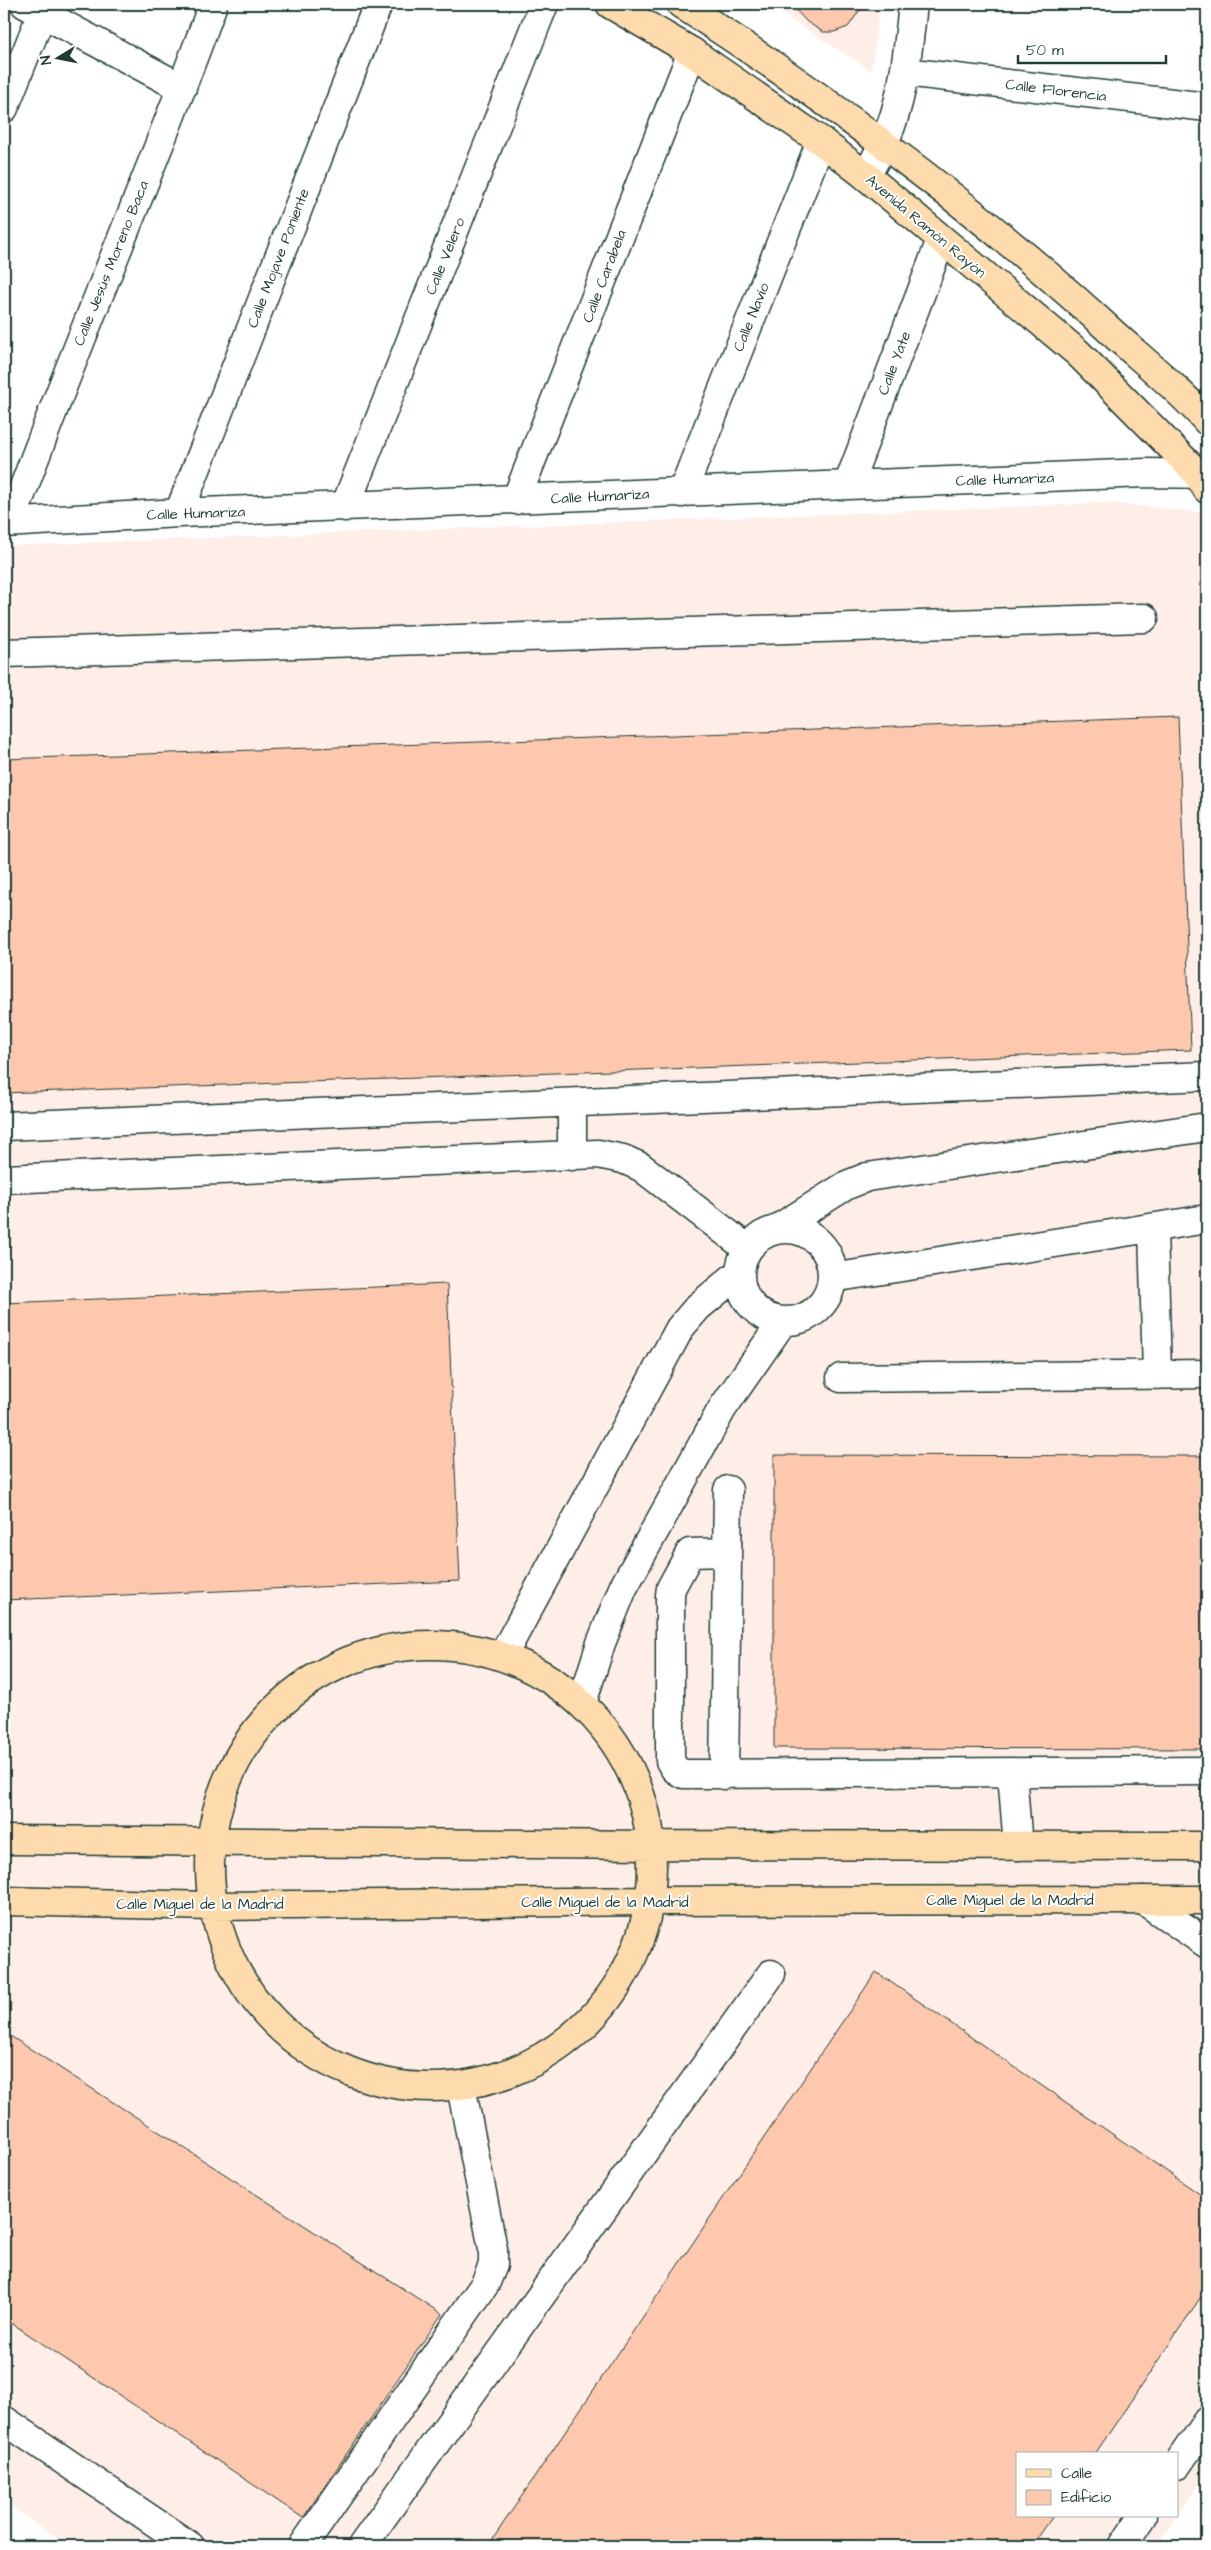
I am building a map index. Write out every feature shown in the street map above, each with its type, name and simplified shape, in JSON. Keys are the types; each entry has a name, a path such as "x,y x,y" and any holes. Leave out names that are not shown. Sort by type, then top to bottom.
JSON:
{"main road":[{"name":"Avenida Ramón Rayón","path":"610,4 692,52 821,141 866,176 940,240 1078,353 1204,479"},
{"path":"681,4 738,40 884,144 1062,285 1207,420"},
{"path":"442,1643 503,1655 547,1677 582,1703 616,1745 640,1793 651,1845 652,1873 649,1901 633,1955 604,2004 564,2043 516,2071 461,2086 405,2086 351,2073 301,2046 260,2007 235,1968 230,1960 212,1906 209,1874 210,1843 227,1778 262,1720 314,1676 375,1650 442,1643"},
{"path":"4,1840 210,1843 1207,1846"},
{"name":"Calle Miguel de la Madrid","path":"4,1901 212,1906 649,1901 1207,1900"}],"street":[{"name":"Calle Jesús Moreno Baca","path":"7,522 182,88 213,4"},
{"name":"Calle Mojave Poniente","path":"179,513 378,4"},
{"name":"Calle Velero","path":"346,507 544,4"},
{"path":"866,176 884,144 896,111 905,72 913,4"},
{"path":"4,108 34,8 182,88"},
{"name":"Calle Carabela","path":"516,500 692,52"},
{"name":"Calle Florencia","path":"905,72 1207,107"},
{"name":"Calle Navío","path":"682,493 821,141"},
{"name":"Calle Yate","path":"848,485 940,240"},
{"name":"Calle Humariza","path":"7,522 848,485 1204,479"},
{"path":"4,653 1144,618"},
{"path":"4,1126 1207,1076"},
{"path":"572,1102 572,1156"},
{"path":"503,1655 680,1328 744,1260 756,1240 847,1185 867,1177 1207,1127"},
{"path":"4,1179 598,1154 622,1159 641,1167 744,1260"},
{"path":"832,1278 1207,1220"},
{"path":"1153,1228 1158,1375"},
{"path":"744,1260 741,1284 751,1305 771,1319 783,1321 806,1316 816,1310 830,1290 832,1278 828,1254 816,1240 801,1231 777,1229"},
{"path":"582,1703 601,1643 623,1588 722,1410 783,1321"},
{"path":"841,1378 1207,1374"},
{"path":"724,1775 728,1490"},
{"path":"727,1552 695,1551 686,1556 671,1588 670,1761 675,1770 683,1774 1207,1771"},
{"path":"1012,1773 1018,1846"},
{"path":"1143,1900 1207,1944"},
{"path":"362,2546 771,1974"},
{"path":"302,2546 485,2284 493,2265 494,2250 461,2086"},
{"path":"4,2420 190,2546"},
{"path":"1178,2464 1207,2421"},
{"path":"1123,2546 1142,2518"}],"shaded area":[{"path":"767,4 880,4 871,71"},
{"path":"1111,503 1207,513 1207,2472 1178,2515 1178,2452 1016,2452 1016,2518 1176,2518 1157,2546 69,2546 4,2502 4,546"}],"building":[{"path":"790,4 864,4 848,27 834,32 823,32 807,22"},
{"path":"1178,717 1191,1050 4,1093 4,759"},
{"path":"447,1284 460,1581 4,1600 4,1303"},
{"path":"774,1455 1207,1456 1207,1749 774,1748"},
{"path":"876,1972 1207,2199 1207,2288 1096,2452 1016,2452 1016,2518 1052,2518 1032,2546 488,2546"},
{"path":"4,2032 442,2314 303,2518 4,2318"}]}
